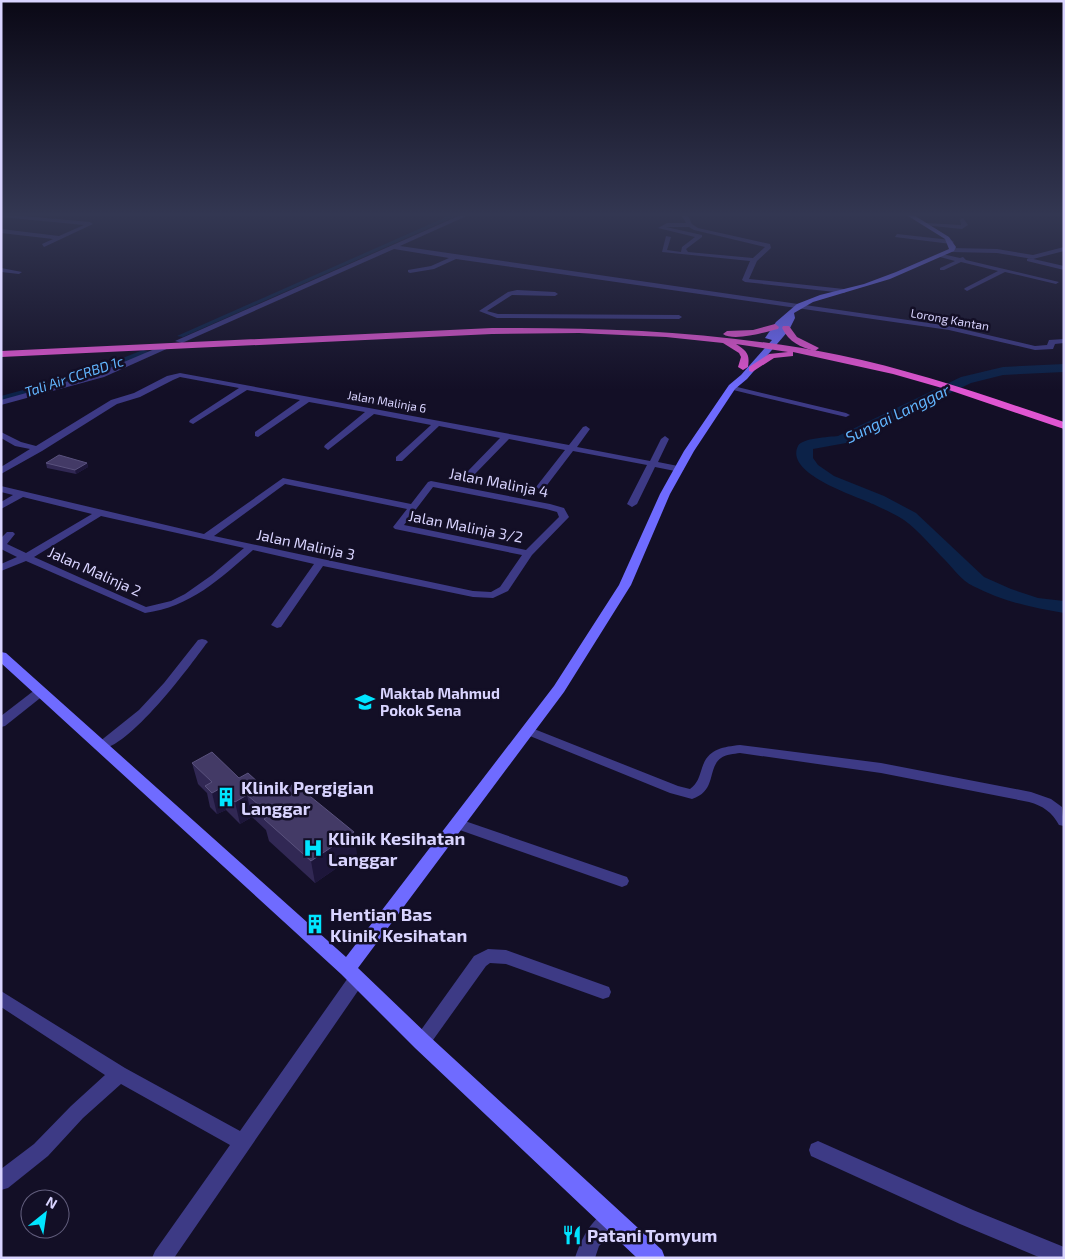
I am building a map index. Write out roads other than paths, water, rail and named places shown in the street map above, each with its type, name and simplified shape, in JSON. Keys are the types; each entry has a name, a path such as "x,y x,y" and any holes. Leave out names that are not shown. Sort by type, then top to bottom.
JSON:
{"highway":[{"path":"1,348 566,325 718,337 819,352 928,378 1064,420"},
{"path":"1,354 539,330 718,337 753,333 775,327"},
{"path":"786,328 788,334 819,352"},
{"path":"718,337 742,352 747,368 772,356 819,352"},
{"path":"966,389 1064,426"}],"main road":[{"path":"769,344 775,327 799,306 820,296 844,291 900,273"},
{"path":"351,974 459,824 529,731 596,633 625,585 665,494 689,451 734,384 769,344 786,328 791,318 790,312"},
{"path":"1,656 351,974 654,1258"}],"street":[{"path":"179,341 335,273"},
{"name":"Lorong Kantan","path":"566,273 949,328 1035,348 1050,347 1052,342 1064,341"},
{"path":"748,273 745,279 748,281 844,291"},
{"path":"967,288 998,273"},
{"path":"1016,273 1056,282"},
{"path":"555,294 510,293 482,311 497,316 679,317"},
{"path":"565,315 566,325"},
{"path":"1,403 101,375 167,346"},
{"name":"Jalan Malinja 6","path":"1,471 120,399 137,396 170,378 180,376 680,469"},
{"path":"734,384 846,415"},
{"path":"193,422 246,387"},
{"path":"258,434 307,399"},
{"path":"328,447 372,411"},
{"path":"398,459 438,423"},
{"path":"541,487 586,429"},
{"path":"1,434 18,444 39,448"},
{"path":"470,474 507,436"},
{"path":"632,504 665,439"},
{"path":"206,537 283,481 413,506"},
{"name":"Jalan Malinja 4","path":"413,506 431,484 527,501 561,510"},
{"name":"Jalan Malinja 3","path":"1,488 99,513 320,563 473,594 493,595 509,584 528,553 564,517 561,510"},
{"path":"1,506 21,494"},
{"name":"Jalan Malinja 3/2","path":"413,506 398,527 528,553"},
{"path":"1,568 28,557 99,513"},
{"path":"1,544 10,534"},
{"name":"Jalan Malinja 2","path":"1,544 8,549 145,610 159,609 176,604 225,570 251,547"},
{"path":"277,625 320,563"},
{"path":"100,746 117,736 157,700 202,642"},
{"path":"1,723 40,692"},
{"path":"529,731 675,790 692,794 702,786 711,759 725,749 740,749 881,768 1031,797 1057,809 1064,821"},
{"path":"459,824 622,881"},
{"path":"422,1042 480,961 488,956 506,957 603,992"},
{"path":"162,1258 243,1142 351,974"},
{"path":"1,998 119,1074 243,1142"},
{"path":"1,1181 41,1150 77,1112 119,1074"},
{"path":"818,1150 1064,1258"},
{"path":"585,1258 591,1240 612,1219"}],"waterway":[{"name":"Tali Air CCRBD 1c","path":"181,336 325,273"},
{"name":"Tali Air CCRBD 1c","path":"1,399 85,376 146,352"},
{"name":"Sungai Langgar","path":"1064,368 1003,371 966,380 841,440 816,443 805,447 805,458 812,468 828,479 878,500 910,517 977,581 1004,593 1035,603 1064,607"}],"place":[{"name":"Maktab Mahmud Pokok Sena","path":"365,702"},
{"name":"Klinik Pergigian Langgar","path":"226,797"},
{"name":"Klinik Kesihatan Langgar","path":"313,848"},
{"name":"Hentian Bas Klinik Kesihatan","path":"315,924"},
{"name":"Patani Tomyum","path":"572,1235"}]}
